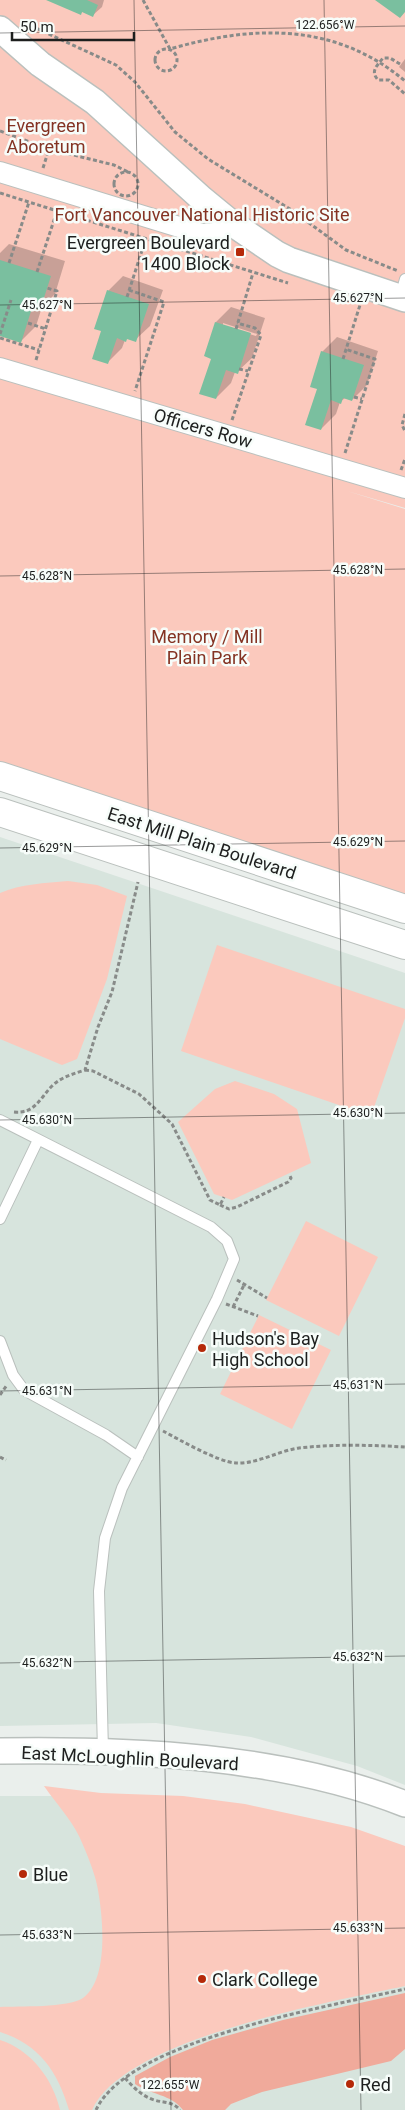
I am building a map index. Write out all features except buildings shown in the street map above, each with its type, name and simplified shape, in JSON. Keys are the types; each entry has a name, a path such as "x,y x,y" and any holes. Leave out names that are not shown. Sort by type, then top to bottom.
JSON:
{"main road":[{"name":"East Mill Plain Boulevard","path":"0,776 405,909"},
{"name":"East Mill Plain Boulevard","path":"0,812 405,945"}],"street":[{"path":"9,24 40,64 95,102 202,199 230,222 277,254 289,260 404,287"},
{"path":"0,52 40,64"},
{"path":"0,172 202,234 216,234 230,222"},
{"name":"Officers Row","path":"0,368 405,488"},
{"name":"East McLoughlin Boulevard","path":"0,1751 104,1753 237,1762 328,1780 386,1796 405,1804"}],"lane":[{"path":"3,1122 211,1227 227,1241 234,1259 217,1299 122,1488 105,1538 98,1591 104,1753"},
{"path":"0,1219 38,1140"},
{"path":"0,1341 13,1375 24,1390 106,1435 138,1457"}],"path":[{"path":"143,0 170,49 177,58 176,65 170,70 162,70 156,66 155,56 160,50 170,49 203,40 242,33 283,32 341,42 380,62 405,81"},
{"path":"9,24 116,65 135,82 175,132 208,160 290,209 346,250 404,287"},
{"path":"400,64 390,58 383,58 373,71 375,78 389,80 405,94"},
{"path":"0,131 62,154 114,165 128,172 136,177 138,186 133,194 124,196 116,191 114,182 119,174 128,172"},
{"path":"0,193 289,283"},
{"path":"9,263 28,202"},
{"path":"37,272 57,211"},
{"path":"127,297 146,238"},
{"path":"236,328 253,272"},
{"path":"30,378 57,291 47,288"},
{"path":"129,290 164,302 130,407"},
{"path":"11,300 0,336 39,350"},
{"path":"351,302 369,308"},
{"path":"343,359 360,305"},
{"path":"227,435 260,335 255,328 238,322"},
{"path":"28,323 46,329"},
{"path":"341,469 375,359 345,349"},
{"path":"239,369 248,372"},
{"path":"354,396 362,399"},
{"path":"405,414 402,424 405,431"},
{"path":"85,1070 112,992 138,882"},
{"path":"3,1122 12,1111 22,1112 40,1102 52,1085 65,1076 85,1070 94,1071 139,1094 172,1124 210,1200 220,1206 229,1209 237,1207 288,1182 291,1178 289,1174"},
{"path":"220,1206 224,1197"},
{"path":"229,1273 244,1285 267,1298"},
{"path":"233,1307 244,1285"},
{"path":"217,1299 258,1316"},
{"path":"153,1426 215,1456 235,1463 255,1460 297,1448 360,1444 405,1447"},
{"path":"0,1457 6,1460"},
{"path":"96,2110 110,2090 125,2078 170,2053 215,2035 304,2010 405,1989"},
{"path":"125,2078 146,2096 155,2101 168,2102 180,2110"}],"shaded area":[{"name":"Hudson's Bay High School","path":"0,837 405,973 405,1785 357,1766 251,1737 156,1723 0,1726"},
{"name":"Clark College","path":"0,1796 131,1796 405,1848 405,2110 0,2110"},
{"path":"405,1993 405,2049 391,2061 262,2092 231,2104 225,2110 183,2110 173,2101 135,2084 135,2076 170,2057 212,2040 283,2020"}],"green space":[{"path":"0,0 405,0 405,508 347,491 405,509 405,909 0,776"},
{"path":"68,881 97,885 127,896 107,979 77,1059 62,1065 0,1039 0,893 42,883"},
{"path":"217,945 405,1009 405,1018 371,1116 181,1051"},
{"path":"235,1081 274,1094 297,1109 311,1163 232,1200 214,1194 178,1122 215,1089"},
{"path":"306,1221 378,1257 339,1336 266,1300"},
{"path":"259,1315 331,1350 292,1429 220,1394"},
{"name":"Clark College","path":"44,1786 101,1793 183,1796 245,1804 351,1827 405,1846 405,1986 282,2013 186,2043 144,2062 112,2085 92,2110 69,2110 59,2083 45,2061 26,2044 0,2032 0,2007 55,2005 83,1998 91,1989 97,1977 100,1963 102,1931 95,1877 79,1836 67,1816"},
{"path":"0,2040 21,2051 39,2067 52,2087 60,2110 0,2110"}],"place":[{"name":"Evergreen Boulevard 1400 Block","path":"240,252"},
{"name":"Hudson's Bay High School","path":"202,1348"},
{"name":"Blue","path":"23,1874"},
{"name":"Clark College","path":"202,1979"},
{"name":"Red","path":"350,2084"}],"park label":[{"name":"Evergreen Aboretum","path":"46,135"},
{"name":"Fort Vancouver National Historic Site","path":"202,214"},
{"name":"Memory / Mill Plain Park","path":"207,646"}]}
